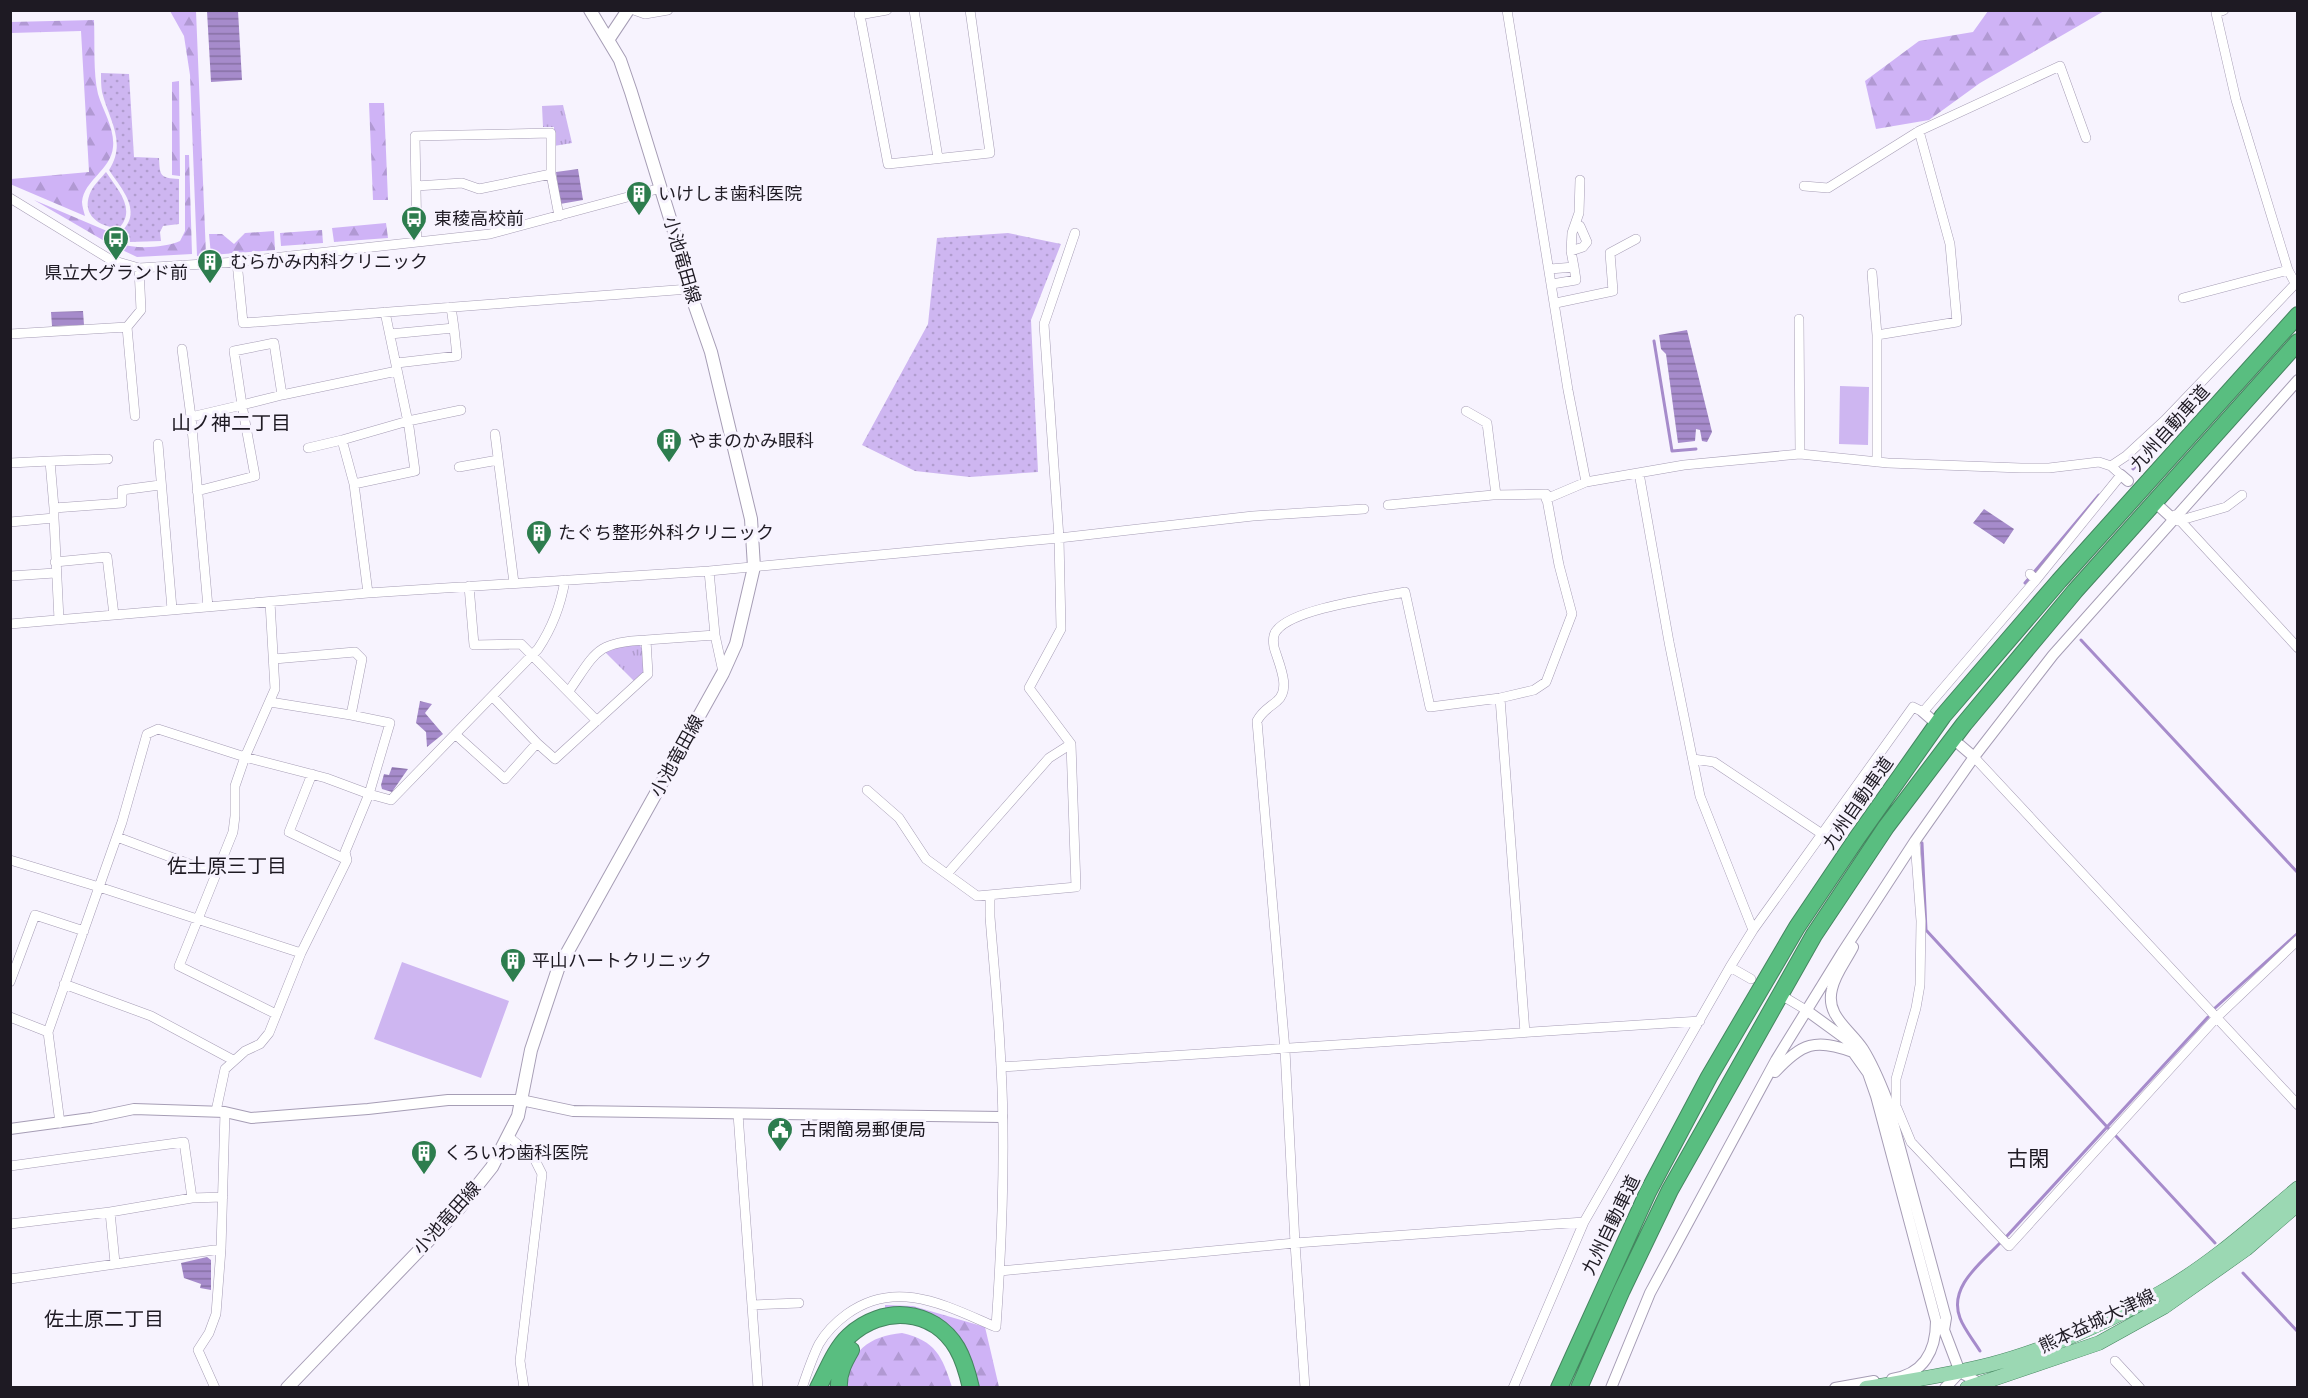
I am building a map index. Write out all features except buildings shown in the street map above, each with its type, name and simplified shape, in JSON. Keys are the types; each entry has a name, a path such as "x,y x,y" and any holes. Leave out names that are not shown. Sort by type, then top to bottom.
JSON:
{"highway":[{"name":"九州自動車道","path":"1559,1388 1648,1192 1709,1077 1797,927 1857,838 1943,716 2067,573 2298,315"},
{"name":"九州自動車道","path":"1580,1388 1622,1290 1670,1190 1814,935 1886,827 1964,724 2075,591 2298,342"},
{"path":"818,1388 848,1337 860,1327 882,1316 901,1314 917,1317 946,1333 957,1348 971,1388"},
{"path":"840,1388 842,1365 852,1349 864,1337 882,1326 905,1323 928,1333 947,1348 957,1371 960,1388"}],"main road":[{"name":"小池竜田線","path":"286,1388 457,1211 492,1167 518,1116 531,1050 558,969 723,673 736,644 754,567 751,519 711,352 689,289 661,188 621,60 590,10"},
{"path":"608,40 628,10"},
{"name":"熊本益城大津線","path":"1866,1388 1960,1372 2040,1348 2086,1329 2160,1292 2239,1237 2298,1188"},
{"name":"熊本益城大津線","path":"1967,1388 2098,1343 2164,1307 2246,1249 2298,1204"}],"street":[{"path":"634,10 645,14 669,10"},
{"path":"887,10 859,13 888,164 990,153 970,10"},
{"path":"914,10 938,158"},
{"path":"1507,10 1556,303 1568,390 1586,482"},
{"path":"2111,466 2126,456 2165,420 2296,282 2288,270 2236,100 2216,13 2223,10"},
{"path":"1804,186 1828,188 1919,131 2060,66 2086,138"},
{"path":"1877,336 1957,322 1950,244 1919,131"},
{"path":"417,242 415,136 551,133 551,174 559,216"},
{"path":"416,186 462,183 479,189 551,174"},
{"path":"1552,284 1576,280 1571,251 1579,213 1580,180"},
{"path":"10,198 111,260 139,268 237,262 490,234 661,188"},
{"path":"1571,251 1583,247 1587,242 1580,226 1575,225"},
{"path":"867,790 899,818 926,859 977,896 1076,887 1071,744 1029,688 1061,629 1059,538 1044,324 1075,232"},
{"path":"1556,303 1612,291 1610,253 1636,239"},
{"path":"237,262 243,323 689,289"},
{"path":"1550,269 1574,267"},
{"path":"135,416 127,327 141,310 139,268"},
{"path":"2184,298 2288,270"},
{"path":"1872,273 1877,336 1876,462"},
{"path":"191,417 397,367 457,356 452,307"},
{"path":"354,484 415,471 408,421 385,312"},
{"path":"1799,319 1800,454"},
{"path":"10,334 127,327"},
{"path":"390,334 454,328"},
{"path":"197,491 255,476 234,351 274,343 282,395"},
{"path":"182,349 191,417 208,607"},
{"path":"1612,1383 1650,1293 1763,1084 1806,1010 1915,841 1974,757 2053,655 2298,380"},
{"path":"308,448 408,421 460,410"},
{"path":"1466,411 1486,423 1496,495"},
{"path":"495,434 514,583"},
{"path":"342,440 354,484 368,593"},
{"path":"158,444 172,609"},
{"path":"1513,1388 1584,1222 1753,930 1913,707 1927,716 2033,577 2125,478 2111,466 2098,462 2049,468 2020,468 1876,462 1800,454 1684,465 1586,482 1546,499"},
{"path":"10,464 108,459"},
{"path":"459,467 498,460"},
{"path":"50,461 59,620"},
{"path":"1640,473 1700,796 1753,930"},
{"path":"54,508 122,503 123,490 160,485"},
{"path":"1305,1388 1294,1242 1285,1050 1257,721 1262,712 1280,699 1285,688 1273,641 1276,631 1282,625 1326,606 1405,592 1430,707 1500,698 1534,690 1546,682 1572,614 1546,494 1496,495 1388,505"},
{"path":"2175,518 2226,507 2242,495"},
{"path":"2160,507 2175,518 2298,648"},
{"path":"10,624 368,593 709,571 1059,538 1253,516 1364,509"},
{"path":"10,522 54,518"},
{"path":"55,562 107,557 114,615"},
{"path":"709,571 715,635 723,673"},
{"path":"10,576 55,573"},
{"path":"60,1123 48,1032 117,837 147,734 158,729 245,758 312,774 391,801 531,655 546,636 562,598 565,580"},
{"path":"469,586 474,645 521,644 597,721"},
{"path":"270,602 275,689 245,758 236,786 232,832 179,966 276,1014"},
{"path":"569,691 593,657 606,645 620,641 715,635"},
{"path":"492,696 555,759 648,674 646,640"},
{"path":"274,659 355,652 362,659 351,715"},
{"path":"1500,698 1525,1033"},
{"path":"215,1388 198,1350 209,1333 216,1314 223,1197 220,1111 225,1069 233,1060 260,1044 268,1033 301,954 347,860 345,852 369,794 390,723 270,702"},
{"path":"455,734 505,779 537,743"},
{"path":"947,874 1049,758 1071,744"},
{"path":"1960,745 1974,757 2298,1105"},
{"path":"1692,759 1714,762 1822,834"},
{"path":"312,774 289,831 347,860"},
{"path":"117,837 216,874"},
{"path":"1915,841 1921,921 1920,985 1916,1008 1896,1079 1896,1106 1911,1142 2009,1246 2217,1017 2298,940"},
{"path":"10,860 301,954"},
{"path":"802,1388 820,1344 836,1322 862,1303 885,1296 906,1296 933,1302 996,1327 1000,1271 1002,1117 990,896"},
{"path":"10,982 35,915 84,931"},
{"path":"1834,1388 1898,1378 1920,1368 1933,1346 1936,1321 1876,1096 1856,1049 1857,1041 1839,1023 1833,1013 1831,997 1834,982 1866,916"},
{"path":"1730,967 1751,979"},
{"path":"64,984 151,1016 233,1060"},
{"path":"1786,998 1806,1010 1856,1049 1879,1078 1946,1318 1944,1330"},
{"path":"10,1017 48,1032"},
{"path":"1001,1067 1700,1021"},
{"path":"1763,1084 1784,1061 1801,1048 1811,1044 1833,1044 1856,1049"},
{"path":"10,1129 60,1123 134,1109 220,1111 251,1118 448,1100 521,1100 573,1111 1002,1117"},
{"path":"738,1114 759,1388"},
{"path":"509,1137 534,1158 542,1174 520,1361 524,1388"},
{"path":"10,1166 184,1142 192,1198"},
{"path":"10,1224 110,1212 192,1198 223,1197"},
{"path":"110,1212 115,1263"},
{"path":"1000,1271 1294,1242 1584,1222"},
{"path":"10,1279 221,1249"},
{"path":"752,1305 799,1303"},
{"path":"1936,1321 1944,1330 1960,1372 1981,1384"},
{"path":"2115,1361 2140,1388"},
{"path":"1945,1388 1960,1372"}],"green space":[{"path":"170,11 196,11 206,255 197,256 190,75 184,36"},
{"path":"1988,11 2104,11 1980,83 1929,120 1876,129 1865,81 1919,41 1973,32"},
{"path":"94,20 96,86 110,127 113,147 108,162 84,194 82,202 85,216 10,184 11,179 89,172 81,31 11,33 10,22"},
{"path":"101,73 129,74 134,157 159,158 162,174 168,178 179,179 179,224 163,226 160,232 161,241 130,242 129,234 123,230 131,215 130,207 128,199 109,170 114,160 117,140 102,92"},
{"path":"179,81 180,176 172,175 172,82"},
{"path":"369,103 384,103 388,200 373,200"},
{"path":"563,105 572,143 554,146 554,127 543,127 542,106"},
{"path":"185,155 189,155 192,254 137,257 118,248 120,244 150,247 180,241 185,231"},
{"path":"106,172 120,192 126,206 124,221 119,228 98,222 89,213 88,199 91,191"},
{"path":"34,200 107,231 119,231 113,246"},
{"path":"386,223 388,238 334,242 332,228"},
{"path":"322,230 323,243 281,246 280,233"},
{"path":"274,231 275,250 211,255 209,234 222,234 234,244 245,233"},
{"path":"1008,233 1061,244 1031,320 1038,472 970,477 915,471 862,445 928,324 937,238"},
{"path":"1840,386 1869,387 1868,445 1839,444"},
{"path":"639,644 643,650 644,671 634,681 605,652 614,645"},
{"path":"402,962 509,1001 481,1078 374,1039"},
{"path":"885,1305 913,1306 985,1327 999,1387 979,1387 967,1351 899,1308 885,1309"},
{"path":"902,1333 923,1340 936,1351 952,1387 848,1388 851,1365 862,1348 880,1338"}],"shaded area":[{"path":"207,11 238,11 242,80 211,82"},
{"path":"578,169 583,200 560,204 556,172"},
{"path":"83,311 84,325 52,326 51,312"},
{"path":"1687,330 1712,432 1707,442 1702,441 1700,430 1696,429 1695,441 1678,443 1666,354 1661,349 1659,335"},
{"path":"1984,509 2014,529 2004,544 1973,523"},
{"path":"420,701 432,704 425,713 443,734 427,747 426,732 416,723"},
{"path":"392,767 408,769 392,792 382,789 381,785 384,774 389,775"},
{"path":"207,1257 211,1260 211,1290 200,1288 201,1284 184,1278 181,1263"}],"waterway":[{"path":"1654,341 1672,451 1696,449"},
{"path":"2133,469 2186,412"},
{"path":"2025,583 2099,495"},
{"path":"2081,640 2298,873"},
{"path":"1922,843 1926,930 2109,1129"},
{"path":"2215,1008 2298,933"},
{"path":"2006,1237 2208,1017"},
{"path":"2115,1135 2215,1243"},
{"path":"1980,1351 1960,1318 1957,1307 1959,1296 1968,1276 2000,1243"},
{"path":"2243,1273 2298,1332"}],"place":[{"name":"いけしま歯科医院","path":"639,217"},
{"name":"東稜高校前","path":"414,242"},
{"name":"県立大グランド前","path":"116,262"},
{"name":"むらかみ内科クリニック","path":"210,285"},
{"name":"やまのかみ眼科","path":"669,464"},
{"name":"たぐち整形外科クリニック","path":"539,556"},
{"name":"平山ハートクリニック","path":"513,984"},
{"name":"古閑簡易郵便局","path":"780,1153"},
{"name":"くろいわ歯科医院","path":"424,1176"}],"district":[{"name":"山ノ神二丁目","path":"231,423"},
{"name":"佐土原三丁目","path":"227,866"},
{"name":"古閑","path":"2028,1159"},
{"name":"佐土原二丁目","path":"104,1319"}]}
